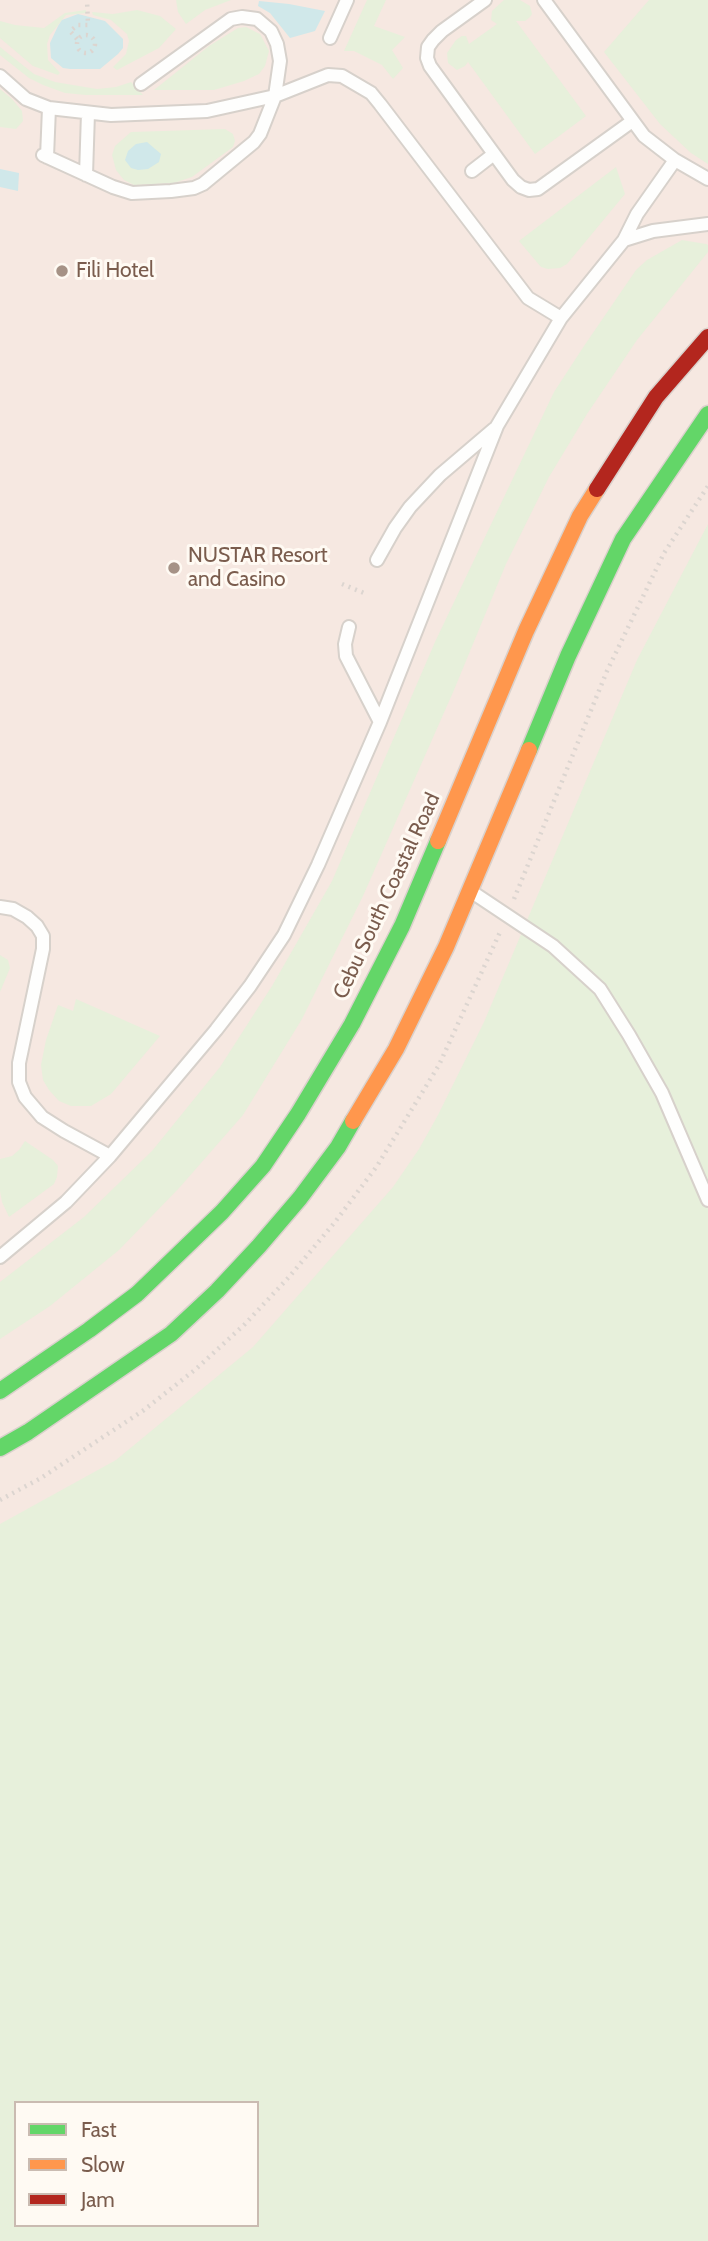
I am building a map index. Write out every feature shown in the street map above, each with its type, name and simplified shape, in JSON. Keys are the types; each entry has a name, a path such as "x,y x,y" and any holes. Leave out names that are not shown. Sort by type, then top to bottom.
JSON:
{"highway":[{"name":"Cebu South Coastal Road","path":"0,1391 89,1330 146,1285 222,1212 263,1166 298,1114 352,1024 402,926 526,631 580,516 656,397 708,337"},
{"path":"0,1448 29,1432 170,1334 217,1291 300,1198 338,1147 397,1049 446,947 568,656 623,539 708,414"}],"lane":[{"path":"330,38 347,0"},
{"path":"485,0 442,31 428,47 427,58 430,66 513,180 521,187 538,189 631,122"},
{"path":"544,0 631,122 675,160 708,179"},
{"path":"49,108 45,156 132,193 194,188 203,184 260,134 275,96 280,61 277,44 271,31 257,19 231,19 141,84"},
{"path":"0,76 26,99 49,108 111,116 207,111 275,96 328,75 342,76 371,93 528,298 561,318"},
{"path":"86,175 88,113"},
{"path":"472,171 495,154"},
{"path":"0,1257 66,1202 110,1156 216,1030 284,935 318,865 380,722 498,426 561,318 624,240 637,214 675,160"},
{"path":"624,240 653,232 708,224"},
{"path":"377,560 394,528 417,499 440,475 498,426"},
{"path":"349,627 345,644 346,656 380,722"},
{"path":"469,891 553,946 600,989 662,1093 708,1200"},
{"path":"0,907 13,909 27,917 43,936 43,949 19,1063 19,1082 25,1097 43,1117 110,1156"}],"path":[{"path":"77,39 87,34 95,41 96,46 93,51 83,53 78,50 77,39 70,31 78,25 88,25 87,0"},
{"path":"342,584 364,593"}],"shaded area":[{"path":"0,0 708,0 708,2241 0,2241"}],"green space":[{"path":"176,0 231,0 205,10 186,24 178,12"},
{"path":"367,0 386,0 374,26 405,37 392,50 403,68 393,79 382,65 354,51 344,51"},
{"path":"504,0 520,0 530,6 530,17 525,21 516,21 586,116 535,154 468,62 457,70 448,63 447,53 456,40 466,36 469,44 497,24 491,20 492,11"},
{"path":"649,0 708,0 708,164 691,153 660,124 604,52"},
{"path":"86,10 86,13 66,15 50,35 47,44 48,60 60,73 58,75 33,66 0,38 0,21 44,28 65,13"},
{"path":"137,10 160,16 176,29 159,48 117,70 113,67 126,54 129,41 127,34 111,20 93,15 92,12 113,14"},
{"path":"246,27 260,34 269,51 265,66 259,74 214,90 154,90 209,46 238,28"},
{"path":"0,47 34,74 55,82 97,89 131,82 143,95 65,93 29,78 0,55"},
{"path":"0,89 22,111 23,121 16,129 0,127"},
{"path":"225,129 233,134 233,147 192,177 174,183 134,185 124,180 116,170 112,155 115,146 131,132"},
{"path":"616,167 625,194 567,264 560,268 541,267 519,241"},
{"path":"682,240 706,244 708,252 637,340 549,477 506,564 363,896 302,1019 243,1115 180,1187 119,1250 50,1306 0,1339 0,1282 84,1217 152,1151 220,1067 272,986 332,881 435,642 554,392 636,270 647,260"},
{"path":"708,524 708,2241 0,2241 0,1524 116,1460 253,1347 393,1187 438,1115 484,1022 637,660"},
{"path":"0,955 8,960 10,968 0,992"},
{"path":"76,999 160,1036 111,1094 91,1106 71,1106 59,1101 43,1080 41,1065 46,1040 58,1005 73,1011"},
{"path":"25,1141 53,1160 58,1166 57,1177 54,1184 9,1217 0,1191 0,1159 12,1156"}],"water":[{"path":"259,1 325,11 315,31 290,38 270,13 258,6"},
{"path":"78,14 105,21 123,39 123,48 100,69 63,68 51,58 50,43 58,26 62,20"},
{"path":"147,142 161,154 159,162 148,169 131,168 125,160 128,151 136,144"},
{"path":"0,169 19,173 18,191 0,187"}],"traffic: fast":[{"path":"529,750 568,656 623,539 708,414"},
{"path":"0,1391 137,1294 222,1212 263,1166 352,1024 402,926 438,841"},
{"path":"0,1448 28,1432 171,1334 217,1291 259,1246 300,1198 338,1147 353,1121"}],"traffic: slow":[{"path":"438,841 526,631 580,516 597,489"},
{"path":"353,1121 396,1049 446,947 529,750"}],"traffic: jam":[{"path":"597,489 656,397 708,337"}],"place":[{"name":"Fili Hotel","path":"62,271"},
{"name":"NUSTAR Resort and Casino","path":"174,568"}]}
